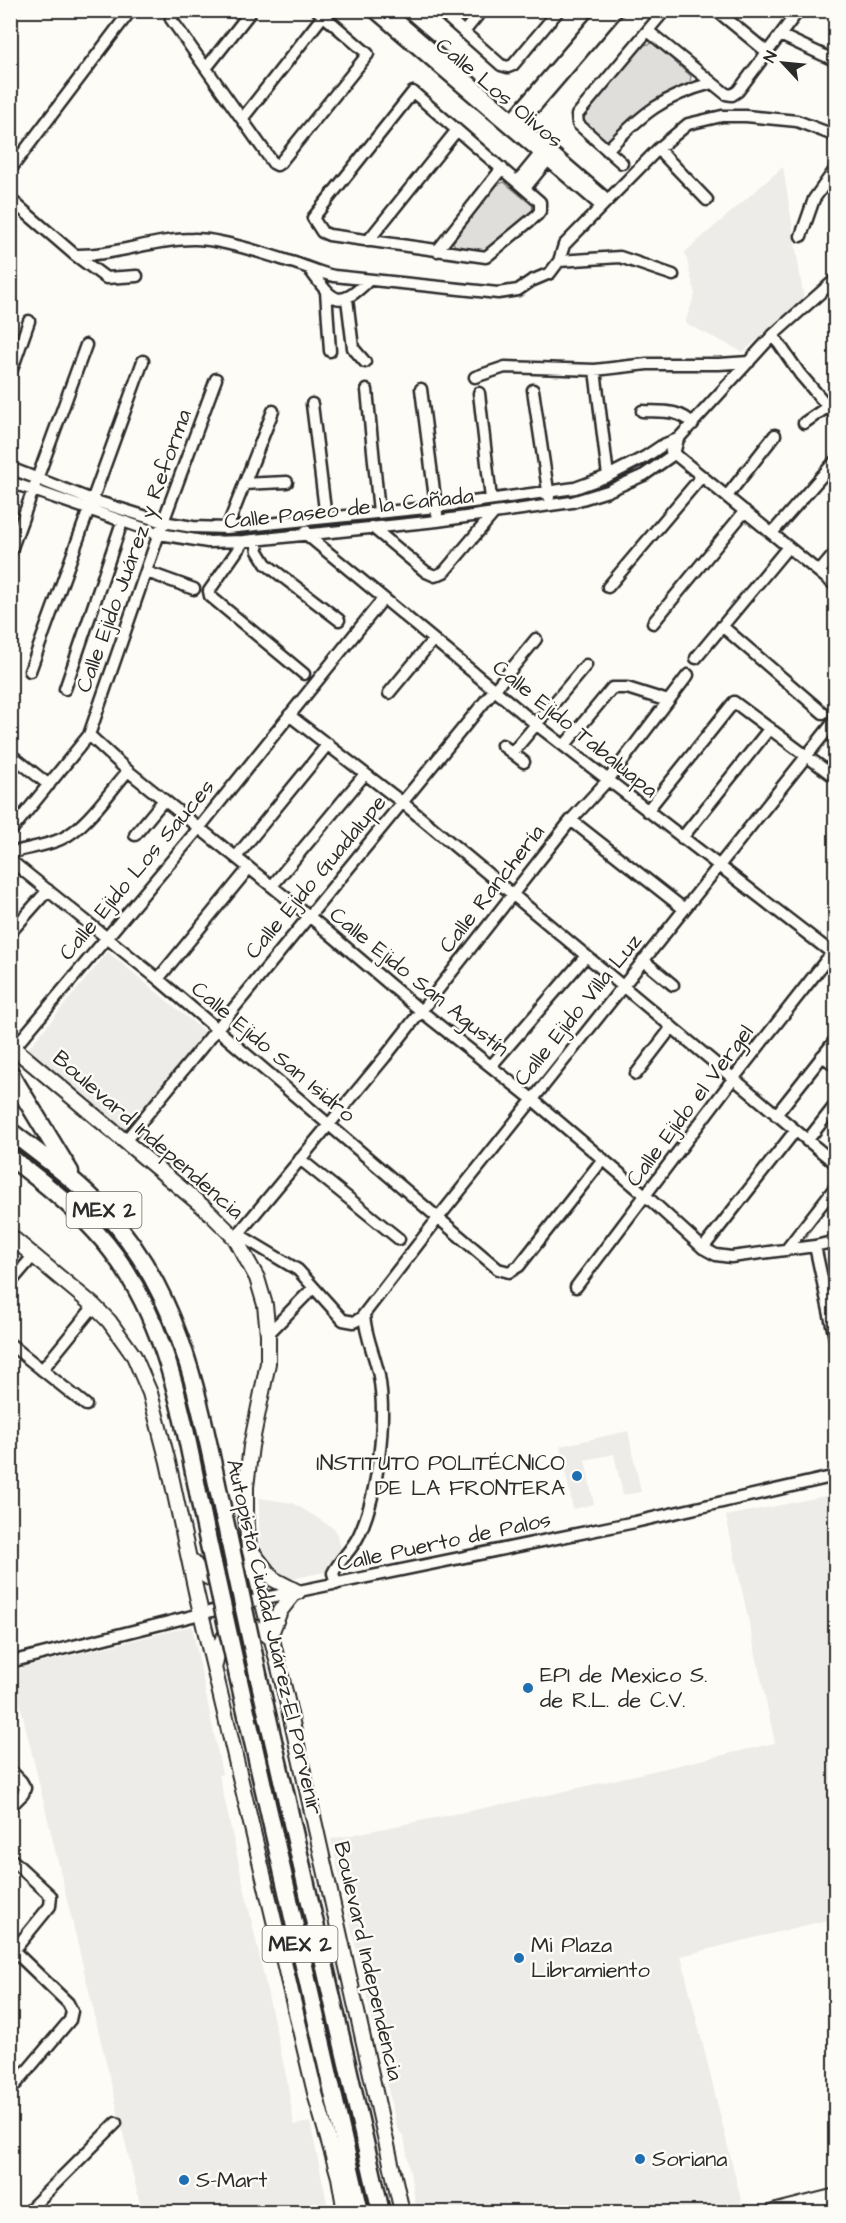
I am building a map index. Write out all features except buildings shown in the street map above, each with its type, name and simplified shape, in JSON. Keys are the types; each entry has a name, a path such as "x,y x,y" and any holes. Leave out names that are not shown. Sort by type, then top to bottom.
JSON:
{"highway":[{"path":"10,1073 76,1183"},
{"name":"Autopista Ciudad Juárez-El Porvenir","path":"10,1131 76,1183 103,1209 134,1249 171,1312 184,1348 194,1381 259,1679 381,2212"},
{"name":"MEX 2","path":"10,1157 95,1231 131,1278 160,1337 172,1375 360,2212"}],"main road":[{"name":"Boulevard Independencia","path":"12,1046 237,1236 257,1278 265,1305 268,1363 251,1446 246,1487 250,1552 286,1696 402,2212"},
{"name":"MEX 2","path":"10,1236 94,1306 128,1345 150,1393 316,2097 339,2177 345,2212"},
{"path":"188,1554 202,1575 215,1581 236,1576 247,1566 250,1552"},
{"path":"214,1671 219,1644 229,1630 235,1627 254,1626 270,1637 280,1611 297,1592 273,1579 250,1552"},
{"path":"772,2212 836,2196"}],"street":[{"path":"10,170 131,10"},
{"path":"178,10 171,19 273,163 277,165 368,54 320,13 242,119"},
{"path":"207,68 252,10"},
{"name":"Calle Los Olivos","path":"372,10 513,124"},
{"name":"Calle Los Olivos","path":"387,10 604,203"},
{"path":"440,10 501,65 508,67 513,65 559,10"},
{"path":"464,32 482,10"},
{"path":"622,163 578,124 577,115 665,10"},
{"path":"648,31 726,94 732,95 738,91 799,10"},
{"path":"513,124 611,12"},
{"path":"722,12 767,52"},
{"path":"780,35 835,60"},
{"path":"607,150 646,112 678,94 712,83"},
{"path":"413,92 502,168 539,200 540,211 490,255 483,257 325,234 313,218 413,92"},
{"path":"75,255 109,254 164,240 199,239 211,240 293,262 310,270 348,278 498,293 518,290 531,281 550,273 559,261 564,245 658,149 688,124 722,116 784,119 797,121 836,136"},
{"path":"368,241 457,130"},
{"path":"658,149 707,200"},
{"path":"521,185 547,154"},
{"path":"437,251 502,168"},
{"path":"801,236 814,199 836,168"},
{"path":"10,199 75,255 106,278 137,276"},
{"path":"559,261 615,257 631,260 673,275"},
{"path":"310,270 334,298 347,299 369,280"},
{"name":"Calle Paseo de la Cañada","path":"10,482 33,491 163,522 193,527 227,528 436,507 575,488 608,476 645,458 663,444 678,439 773,334 836,279"},
{"path":"326,291 330,351"},
{"path":"347,299 353,348 365,362"},
{"path":"10,375 29,321"},
{"path":"773,334 800,374 831,404 836,416"},
{"path":"10,553 86,345"},
{"path":"30,671 143,362"},
{"path":"475,377 505,367 595,370 647,364 748,362"},
{"path":"595,370 608,476"},
{"name":"Calle Ejido Juárez y Reforma","path":"10,832 89,735 163,522 216,379"},
{"path":"421,389 437,521"},
{"path":"367,390 379,512"},
{"path":"533,390 550,506"},
{"path":"479,393 491,499"},
{"path":"312,404 326,518"},
{"path":"804,423 831,404"},
{"path":"227,528 273,411"},
{"path":"642,411 678,413 693,424"},
{"path":"727,496 775,435"},
{"path":"674,454 678,439"},
{"path":"663,444 836,586"},
{"name":"Calle Paseo de la Cañada","path":"90,505 122,522 160,534 208,542 256,540 437,521 550,506 608,491 644,475 674,454"},
{"path":"772,533 836,460"},
{"path":"10,468 37,478 90,505"},
{"path":"608,588 702,476"},
{"path":"244,484 287,482"},
{"path":"652,623 745,511"},
{"path":"372,527 426,572 435,576 444,572 494,513"},
{"path":"304,520 306,535"},
{"path":"65,689 122,522"},
{"name":"Calle Ejido Tabaluapa","path":"306,535 537,725 834,953"},
{"path":"256,540 258,551 266,564 339,620"},
{"path":"244,541 209,591 210,596 304,674"},
{"path":"696,658 789,547"},
{"path":"819,572 836,552"},
{"path":"147,572 194,589"},
{"name":"Calle Ejido Los Sauces","path":"12,1046 199,828 383,599"},
{"path":"722,626 823,713"},
{"name":"Calle Ejido Guadalupe","path":"126,1140 537,639"},
{"path":"389,693 434,640"},
{"path":"512,753 586,665"},
{"name":"Calle Ranchería","path":"237,1236 421,1011 571,820 608,780 688,675"},
{"path":"564,746 610,689 627,688 668,700"},
{"path":"647,811 734,702 836,778"},
{"path":"289,715 403,803 836,1164"},
{"name":"Calle Ejido Villa Luz","path":"313,1288 343,1320 351,1323 364,1314 642,960 720,867 836,719"},
{"path":"682,838 770,728"},
{"name":"Calle Ejido San Agustín","path":"89,735 128,771 309,916 421,1011 603,1159 703,1248 723,1256 786,1250"},
{"path":"236,857 328,744"},
{"path":"502,745 524,762"},
{"path":"10,754 49,785"},
{"path":"10,853 70,834 128,771"},
{"path":"272,886 366,774"},
{"path":"135,836 164,800"},
{"path":"571,820 684,909"},
{"name":"Calle Ejido San Isidro","path":"10,860 158,979 498,1269 509,1272 519,1266 603,1159"},
{"path":"158,979 249,868"},
{"path":"10,933 48,890"},
{"name":"Calle Ejido el Vergel","path":"576,1287 733,1079 834,953"},
{"path":"491,1066 586,956"},
{"path":"642,960 673,985"},
{"path":"636,1074 672,1027"},
{"path":"776,1115 836,1039"},
{"path":"822,1056 836,1066"},
{"path":"807,1141 836,1104"},
{"path":"703,1248 795,1131"},
{"path":"300,1159 399,1239"},
{"path":"786,1250 836,1186"},
{"path":"237,1236 292,1266 313,1288 268,1334"},
{"path":"786,1250 836,1241"},
{"path":"815,1246 836,1343"},
{"path":"10,1282 34,1255"},
{"path":"42,1370 94,1306"},
{"path":"336,1584 333,1573 353,1546 364,1522 374,1482 383,1427 379,1375 365,1331 364,1314"},
{"path":"10,1344 86,1406"},
{"name":"Calle Puerto de Palos","path":"10,1662 260,1599 635,1522 836,1476"},
{"path":"10,1770 25,1788 23,1794 10,1807"},
{"path":"10,1858 51,1896 50,1906 12,1950 68,2003 72,2011 70,2020 10,2091"},
{"path":"27,2212 116,2123"}],"shaded area":[{"path":"653,43 691,76 690,83 651,103 609,142 602,141 583,124 583,118 644,45"},
{"path":"783,167 804,300 743,352 685,323 695,294 685,252"},
{"path":"504,182 533,206 533,214 487,252 456,248 453,242 496,185"},
{"path":"108,952 206,1033 125,1130 28,1049"},
{"name":"INSTITUTO POLITÉCNICO DE LA FRONTERA","path":"628,1431 641,1492 623,1495 614,1454 585,1460 594,1504 573,1509 560,1446"},
{"path":"835,1494 835,1918 681,1956 742,2204 738,2209 723,2212 417,2212 404,2137 397,2128 331,1839 548,1795 775,1743 726,1516"},
{"path":"259,1498 293,1503 335,1529 347,1567 287,1580 278,1579 262,1556 259,1534"},
{"path":"192,1626 222,1774 219,1775 287,2080 294,2125 310,2122 329,2212 142,2212 12,1670"}],"place":[{"name":"INSTITUTO POLITÉCNICO DE LA FRONTERA","path":"577,1476"},
{"name":"EPI de Mexico S. de R.L. de C.V.","path":"528,1688"},
{"name":"Mi Plaza Libramiento","path":"519,1958"},
{"name":"Soriana","path":"640,2159"},
{"name":"S-Mart","path":"184,2180"}]}
